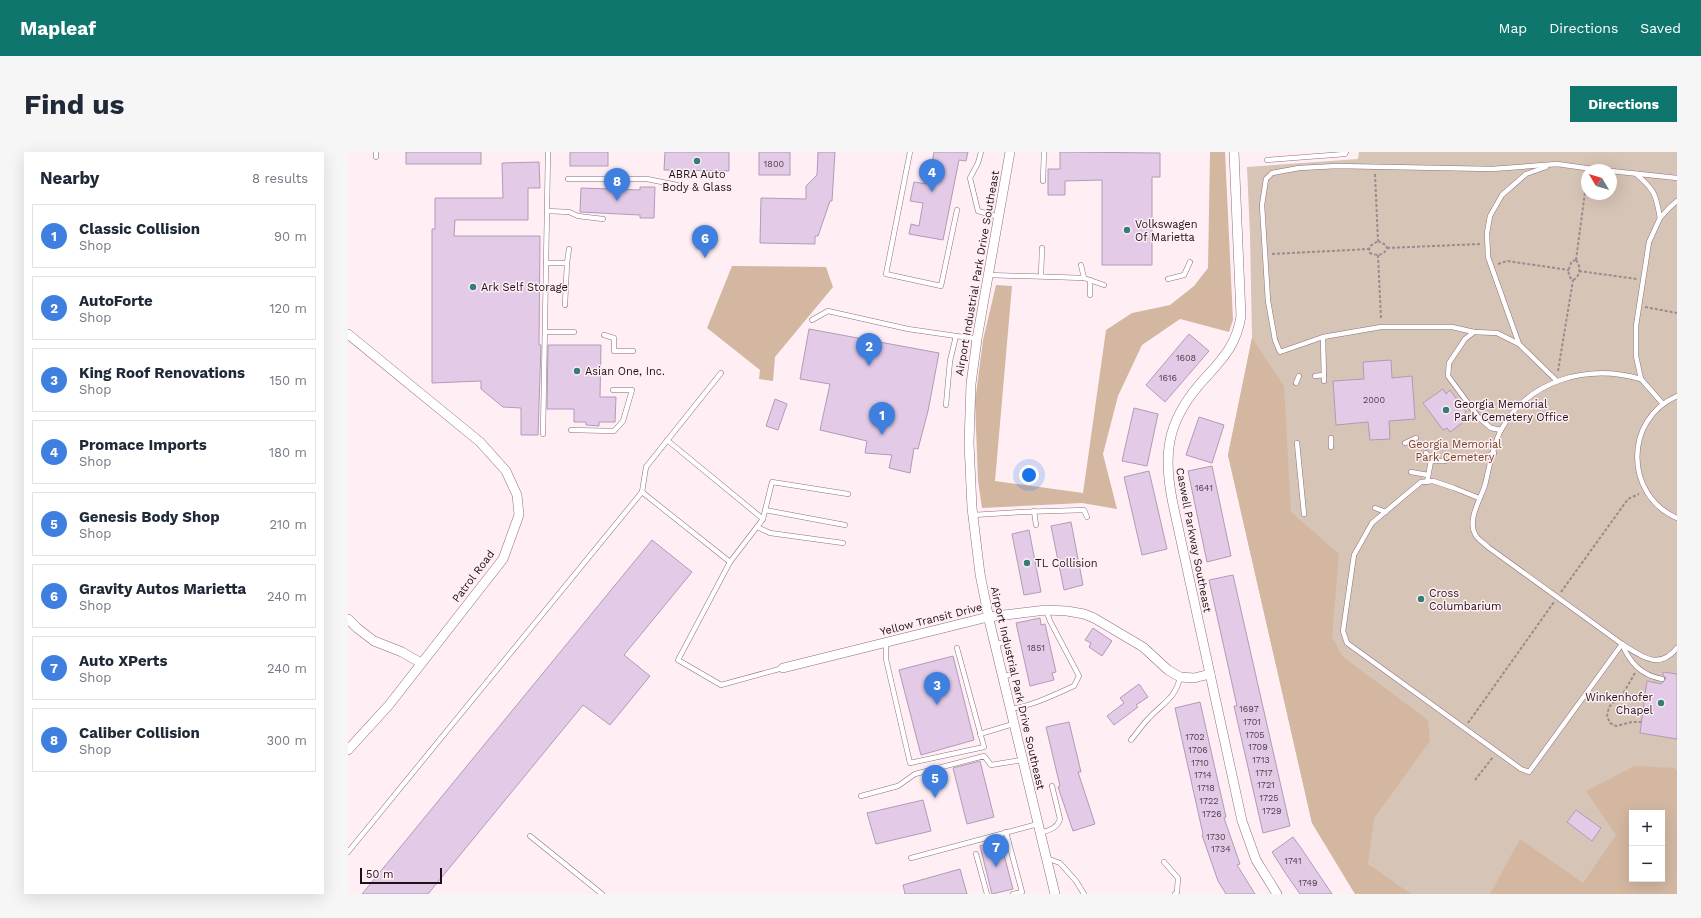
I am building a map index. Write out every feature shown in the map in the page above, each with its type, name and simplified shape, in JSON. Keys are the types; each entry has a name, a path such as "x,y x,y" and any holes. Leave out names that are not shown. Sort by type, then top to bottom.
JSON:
{"street":[{"name":"Airport Industrial Park Drive Southeast","path":"1010,152 977,339 971,384 969,442 972,515 988,617 994,645 1054,894"},
{"name":"Caswell Parkway Southeast","path":"1234,152 1241,316 1239,331 1231,347 1192,394 1179,414 1170,441 1167,467 1173,504 1242,821 1256,860 1277,894"},
{"name":"Patrol Road","path":"348,334 480,442 506,471 517,495 519,515 503,559 389,705 348,750"},
{"name":"Yellow Transit Drive","path":"783,668 988,617 1046,610 1084,614 1094,618 1143,647 1168,670 1180,677"},
{"path":"348,619 374,641 402,652 422,663"},
{"path":"1180,677 1194,678 1210,674"}],"lane":[{"path":"543,434 548,152"},
{"path":"910,152 886,274 941,286 956,210"},
{"path":"980,152 978,163 970,178 978,211 999,217"},
{"path":"1043,181 1044,152"},
{"path":"1267,160 1345,154 1346,152"},
{"path":"1519,344 1488,257 1490,216 1502,196 1526,174 1557,164"},
{"path":"1556,380 1519,344 1497,333 1474,332 1452,327 1381,327 1323,337 1280,352 1275,340 1268,301 1262,205 1266,179 1272,173 1299,168 1337,166 1492,169 1557,164 1581,167"},
{"path":"1617,172 1677,178"},
{"path":"1636,174 1653,190 1657,200 1660,218"},
{"path":"568,179 647,179 677,185"},
{"path":"1663,404 1640,379 1636,356 1636,326 1649,242 1660,218 1677,201"},
{"path":"547,211 569,212 578,216 603,219"},
{"path":"1041,276 1042,248"},
{"path":"565,305 569,249"},
{"path":"1168,279 1184,274 1190,262"},
{"path":"546,263 567,264"},
{"path":"1082,264 1084,278"},
{"path":"989,275 1084,278 1104,285"},
{"path":"1090,280 1090,295"},
{"path":"812,320 828,312 908,329 977,339"},
{"path":"545,332 574,332"},
{"path":"1474,332 1465,339 1449,363 1448,376 1479,418 1491,428 1501,430"},
{"path":"604,335 614,338 614,350 633,351"},
{"path":"946,405 950,361 956,336"},
{"path":"1323,337 1324,381"},
{"path":"348,852 642,492 646,467 721,372"},
{"path":"1640,379 1613,374 1592,374 1556,380 1522,402 1501,430 1483,491 1475,509 1473,525 1475,534 1488,547 1558,596 1622,644 1651,661 1662,660 1673,653 1677,648"},
{"path":"1315,376 1324,375"},
{"path":"1296,383 1299,376"},
{"path":"572,430 614,431 623,421 632,390 613,390"},
{"path":"1677,396 1663,404 1649,419 1643,428 1637,448 1638,469 1646,491 1658,506 1677,518"},
{"path":"1330,438 1331,447"},
{"path":"1405,443 1416,438"},
{"path":"667,440 763,519"},
{"path":"1298,443 1304,514"},
{"path":"1426,453 1431,461 1427,482"},
{"path":"1482,458 1494,453"},
{"path":"1431,461 1445,461"},
{"path":"1411,472 1428,475"},
{"path":"783,668 721,685 678,660 730,562 763,519 772,482 848,494"},
{"path":"1479,498 1454,488 1433,482 1421,482 1372,523 1354,555 1343,632 1347,643 1521,769 1529,772 1622,644"},
{"path":"642,492 730,562"},
{"path":"1376,508 1386,512"},
{"path":"765,510 846,525"},
{"path":"972,515 1034,511 1084,510 1087,517"},
{"path":"1034,511 1036,525"},
{"path":"757,527 770,532 843,543"},
{"path":"1010,709 1019,708 1042,700 1074,686 1079,676 1050,621 1046,610"},
{"path":"886,642 886,658 910,763 984,747 957,648"},
{"path":"994,645 1005,642"},
{"path":"1622,644 1627,656 1638,669 1652,678 1662,679"},
{"path":"1002,677 1012,674"},
{"path":"1131,740 1148,718 1170,698 1178,687 1180,677"},
{"path":"980,734 1013,724"},
{"path":"861,796 898,786 915,774 984,756 991,765 1022,760"},
{"path":"911,858 1006,832 1039,828 1053,829 1058,824 1060,819 1052,786"},
{"path":"1006,832 1022,892 1013,894"},
{"path":"530,836 602,894"},
{"path":"976,854 987,894"},
{"path":"1046,858 1060,863 1076,881 1084,894"},
{"path":"1164,862 1178,878 1177,892 1175,894"}],"path":[{"path":"1375,167 1378,241"},
{"path":"1556,380 1562,354 1573,280 1578,276 1579,271 1579,265 1576,260 1584,200"},
{"path":"1378,241 1386,245 1387,248"},
{"path":"1369,249 1370,246 1378,241"},
{"path":"1369,249 1370,253 1378,255 1382,254 1387,248 1488,244"},
{"path":"1265,254 1369,249"},
{"path":"1378,255 1381,327"},
{"path":"1573,280 1569,275 1569,270 1572,262 1576,260"},
{"path":"1491,267 1508,261 1569,270"},
{"path":"1579,271 1642,280"},
{"path":"1638,306 1677,313"},
{"path":"1464,728 1628,499 1646,491"},
{"path":"1638,669 1624,692 1609,707 1607,716 1610,722 1616,726 1632,722 1641,722"},
{"path":"1475,780 1497,751"}],"green space":[{"name":"Georgia Memorial Park Cemetery","path":"1359,152 1677,152 1677,894 1355,894 1312,823 1228,455 1252,338 1247,167 1358,159"}],"shaded area":[{"path":"1210,152 1225,152 1233,320 1229,332 1180,319 1142,345 1118,396 1103,454 1117,509 1082,503 982,508 978,481 975,402 983,340 996,285 1012,286 995,481 1083,493 1106,330 1132,313 1170,305 1194,286 1208,268"},
{"path":"732,266 826,267 833,287 775,357 773,381 759,379 760,370 707,328"},
{"path":"1252,338 1284,386 1291,512 1339,554 1332,637 1343,657 1428,720 1430,741 1374,818 1368,864 1411,894 1355,894 1312,823 1228,455"},
{"path":"1635,766 1674,768 1677,770 1677,894 1490,894 1520,839 1583,883 1616,835 1586,791"}],"building":[{"path":"406,152 481,152 481,164 406,164"},
{"path":"570,152 608,152 608,166 570,166"},
{"name":"ABRA Auto Body & Glass","path":"665,152 729,152 729,171 664,170"},
{"path":"759,152 790,152 790,175 759,175"},
{"path":"818,152 835,152 832,201 830,201 818,236 815,236 815,244 760,243 761,198 806,199 806,186 817,175"},
{"path":"934,152 968,152 966,161 959,160 943,240 909,234 911,224 919,226 923,203 910,201 914,182 928,184"},
{"name":"Volkswagen Of Marietta","path":"1060,152 1160,153 1160,177 1152,177 1152,265 1102,265 1102,180 1065,181 1065,195 1048,195 1048,169 1060,169"},
{"name":"Ark Self Storage","path":"539,162 540,188 528,188 528,220 455,220 454,236 540,236 539,345 541,345 538,435 521,435 521,408 503,407 481,389 481,381 432,383 432,229 435,229 435,198 503,198 502,163"},
{"path":"640,187 655,187 654,218 640,218 640,215 580,212 581,188 640,190"},
{"path":"809,329 939,353 928,411 918,449 914,448 910,473 889,468 892,455 865,453 867,441 820,430 830,384 800,379"},
{"path":"1189,334 1209,351 1165,402 1146,385"},
{"name":"Asian One, Inc.","path":"548,345 601,345 600,397 616,397 615,422 599,422 599,426 586,425 586,422 574,422 574,409 547,409"},
{"path":"1391,360 1392,378 1412,376 1415,419 1389,421 1390,439 1370,440 1368,422 1336,425 1333,381 1364,379 1363,362"},
{"name":"Georgia Memorial Park Cemetery Office","path":"1443,389 1446,394 1450,390 1466,412 1463,415 1466,420 1450,432 1447,428 1443,430 1423,403"},
{"path":"775,399 787,404 778,430 766,426"},
{"path":"1134,408 1158,414 1147,466 1122,461"},
{"path":"1199,417 1224,425 1212,463 1186,455"},
{"path":"1212,466 1231,556 1207,562 1188,471"},
{"path":"1149,471 1167,549 1142,555 1124,477"},
{"path":"1071,522 1083,585 1064,590 1051,526"},
{"name":"TL Collision","path":"1029,530 1041,592 1024,595 1012,534"},
{"path":"652,540 692,572 624,655 650,676 610,725 583,705 428,894 362,894"},
{"path":"1233,575 1290,826 1263,833 1234,706 1237,706 1209,580"},
{"path":"1040,618 1041,625 1045,624 1056,672 1052,673 1054,680 1030,686 1016,623"},
{"path":"1093,628 1112,641 1102,656 1089,647 1091,643 1085,640"},
{"path":"953,656 974,740 921,755 899,670"},
{"name":"Winkenhofer Chapel","path":"1663,672 1677,674 1677,739 1640,733 1647,681 1661,684 1666,678 1663,675"},
{"path":"1139,684 1148,697 1136,705 1138,707 1114,725 1107,716 1124,703 1120,698"},
{"path":"1200,702 1226,817 1224,818 1240,864 1237,865 1255,894 1226,894 1218,881 1202,835 1175,708"},
{"path":"1069,722 1081,772 1078,772 1095,824 1073,831 1058,787 1060,786 1046,727"},
{"path":"980,761 994,817 967,824 953,768"},
{"path":"923,800 931,831 876,844 867,813"},
{"path":"1576,810 1601,828 1592,841 1567,822"},
{"path":"1293,837 1332,894 1300,894 1286,874 1272,852"},
{"path":"1000,840 1013,889 992,894 980,846"},
{"path":"960,869 967,894 905,894 903,885"}],"place":[{"name":"ABRA Auto Body & Glass","path":"697,161"},
{"name":"Promace Imports","path":"932,192"},
{"name":"Caliber Collision","path":"617,201"},
{"name":"Volkswagen Of Marietta","path":"1127,230"},
{"name":"Gravity Autos Marietta","path":"705,258"},
{"name":"Ark Self Storage","path":"473,287"},
{"name":"AutoForte","path":"869,366"},
{"name":"Asian One, Inc.","path":"577,371"},
{"name":"Georgia Memorial Park Cemetery Office","path":"1446,410"},
{"name":"Classic Collision","path":"882,435"},
{"name":"TL Collision","path":"1027,563"},
{"name":"Cross Columbarium","path":"1421,599"},
{"name":"Winkenhofer Chapel","path":"1661,703"},
{"name":"King Roof Renovations","path":"937,705"},
{"name":"Genesis Body Shop","path":"935,798"},
{"name":"Auto XPerts","path":"996,867"}]}
